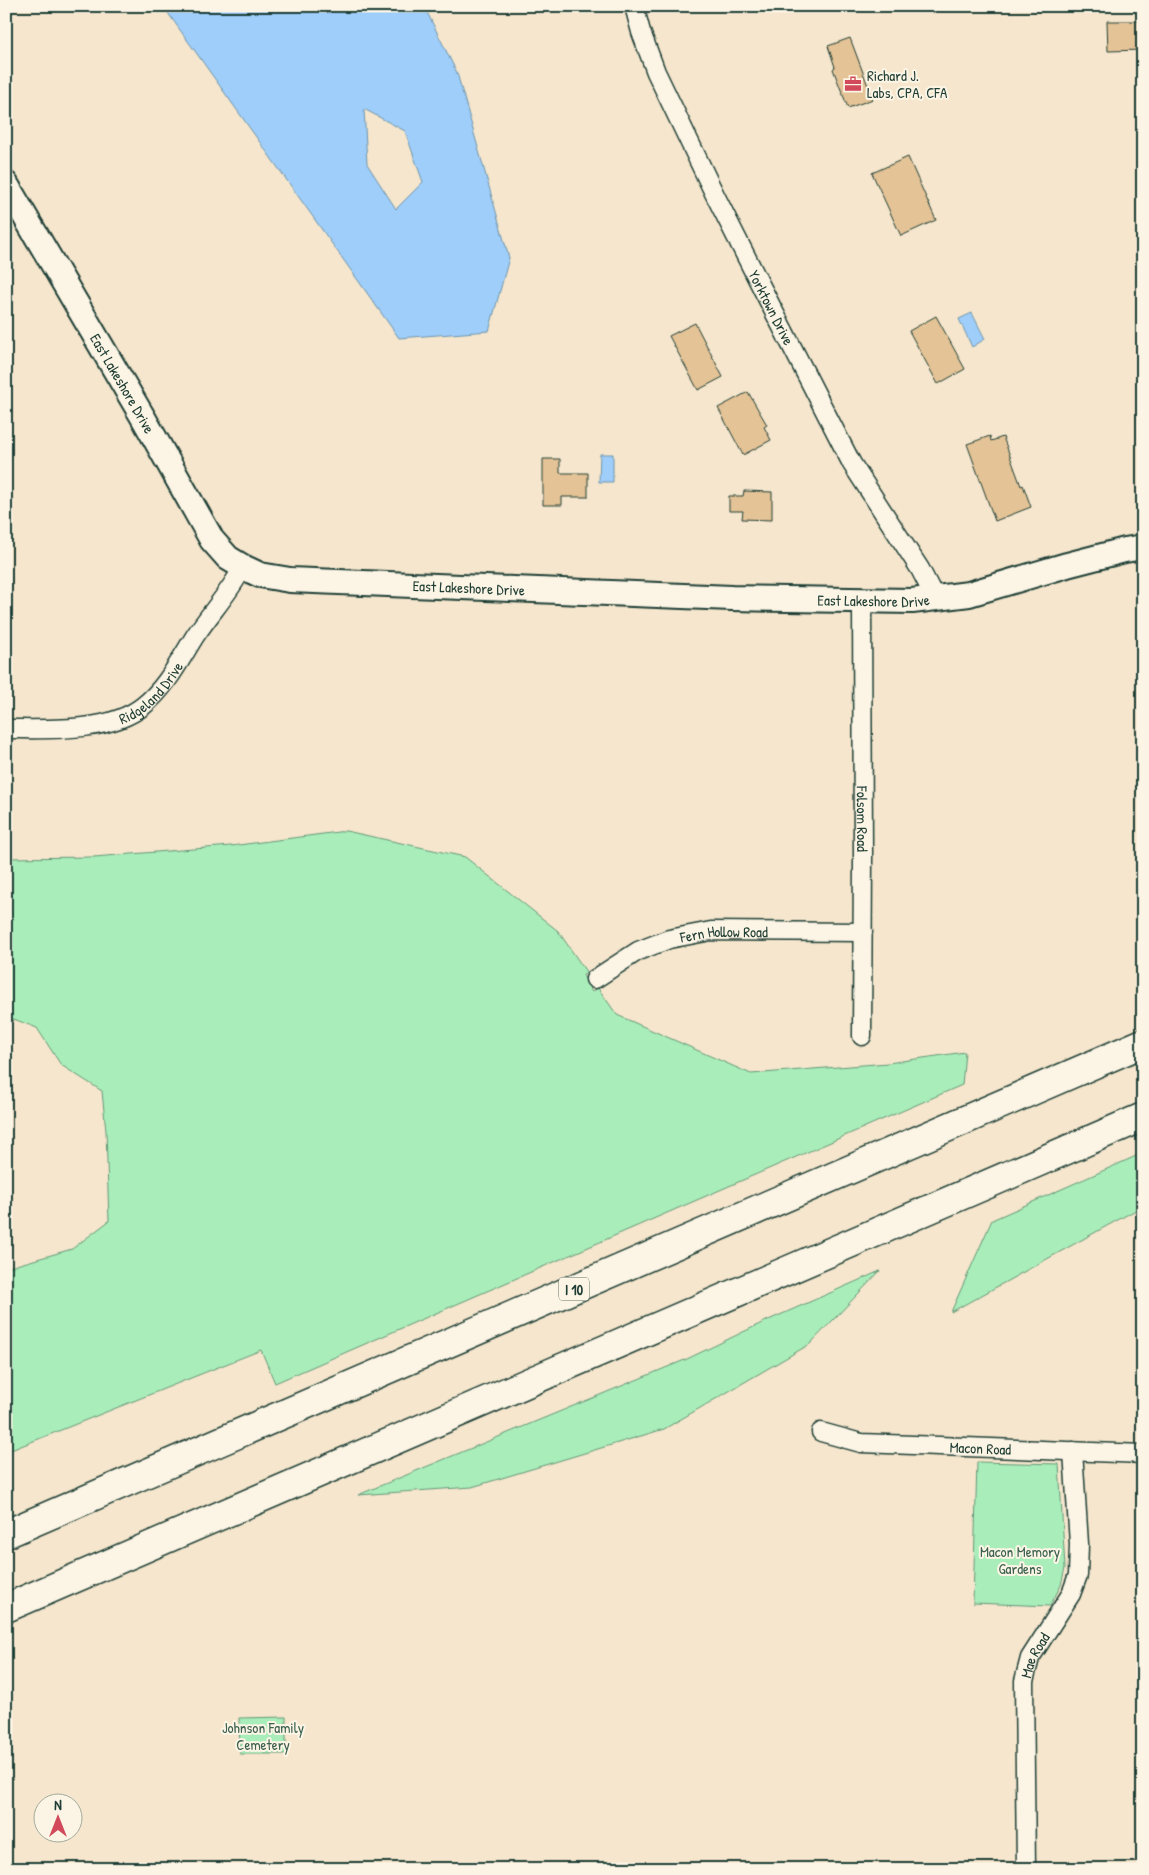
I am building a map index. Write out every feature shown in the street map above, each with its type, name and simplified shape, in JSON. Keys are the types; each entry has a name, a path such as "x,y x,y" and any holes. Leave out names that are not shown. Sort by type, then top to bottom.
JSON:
{"highway":[{"name":"I 10","path":"6,1534 1143,1043"},
{"path":"6,1608 1143,1117"}],"street":[{"name":"Yorktown Drive","path":"634,6 641,32 656,72 714,195 766,298 852,464 920,569 935,598"},
{"name":"East Lakeshore Drive","path":"6,184 144,419 212,540 228,558 260,575 290,580 732,598 912,601 969,594 1067,565 1143,547"},
{"name":"Ridgeland Drive","path":"6,729 78,727 110,722 127,716 142,706 154,696 177,666 196,634 233,586 243,567"},
{"name":"Folsom Road","path":"862,601 862,1036"},
{"name":"Fern Hollow Road","path":"595,979 638,951 669,938 711,931 863,932"},
{"name":"Macon Road","path":"821,1432 861,1442 1143,1454"},
{"name":"Mae Road","path":"1026,1869 1024,1682 1030,1658 1071,1594 1078,1575 1080,1544 1073,1451"}],"green space":[{"path":"346,831 465,857 558,931 587,973 583,975 592,992 598,988 617,1015 751,1074 888,1063 965,1052 962,1085 275,1383 261,1350 6,1452 6,1268 72,1249 109,1221 106,1131 102,1091 61,1065 37,1028 6,1016 6,858 94,857 231,846"},
{"path":"1143,1153 1143,1206 951,1312 992,1220"},
{"path":"880,1271 810,1344 664,1429 472,1487 358,1495 687,1359 764,1322"},
{"name":"Macon Memory Gardens","path":"977,1462 1059,1464 1065,1568 1061,1585 1050,1606 973,1603"},
{"name":"Johnson Family Cemetery","path":"286,1717 286,1754 240,1754 239,1718"}],"water":[{"path":"163,6 424,6 457,73 509,258 489,331 399,338","holes":["364,109 405,131 423,182 396,209 367,164"]},
{"path":"972,313 985,339 972,347 959,319"},
{"path":"600,454 613,454 613,482 599,482"}],"building":[{"path":"1107,21 1143,21 1143,50 1108,51"},
{"name":"Richard J. Labs, CPA, CFA","path":"850,38 873,99 848,108 833,69 835,67 828,46"},
{"path":"908,157 936,220 901,236 872,173"},
{"path":"936,316 965,369 938,384 909,331"},
{"path":"695,323 723,377 698,390 669,336"},
{"path":"748,392 767,425 764,427 771,440 743,455 718,408"},
{"path":"990,436 991,441 1003,437 1031,507 995,521 967,444"},
{"path":"543,459 560,459 560,473 588,473 588,497 562,497 562,505 543,505"},
{"path":"744,491 772,492 772,520 742,519 743,511 729,511 729,496 743,496"}],"place":[{"name":"Richard J. Labs, CPA, CFA","path":"853,84"}]}
